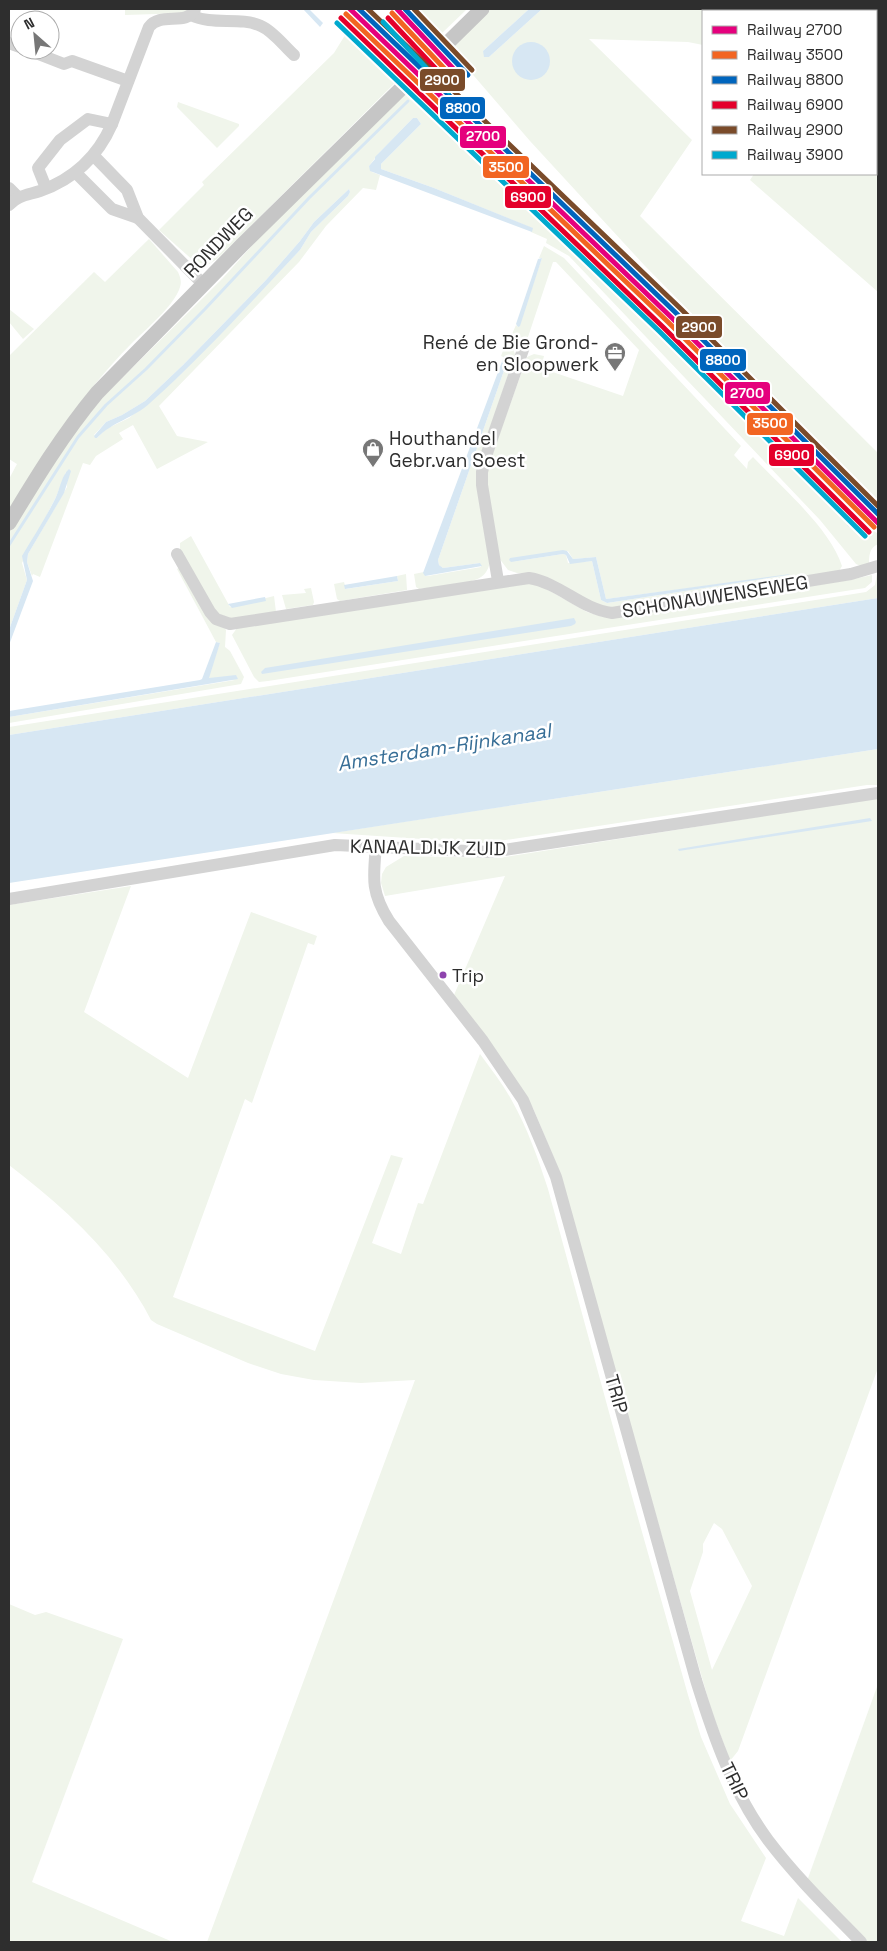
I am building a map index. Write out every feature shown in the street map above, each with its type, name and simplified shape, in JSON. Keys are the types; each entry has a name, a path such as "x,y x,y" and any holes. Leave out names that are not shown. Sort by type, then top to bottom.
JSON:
{"main road":[{"name":"RONDWEG","path":"9,524 40,471 80,413 97,393 242,245 482,9"}],"street":[{"path":"16,196 46,188 76,173 94,156 112,124 145,32 158,19 183,18 193,12 200,20 246,22 261,26 294,55"},
{"path":"54,60 64,64 72,61 128,82"},
{"path":"46,188 38,168 60,140 88,119 112,124"},
{"path":"94,156 127,190 138,218 204,285"},
{"path":"76,173 112,209 138,218"},
{"path":"498,581 482,485 482,472 525,344"},
{"name":"SCHONAUWENSEWEG","path":"177,554 210,612 216,619 230,624 498,581 529,578 546,581 591,608 612,613 851,574 878,566"},
{"name":"KANAALDIJK ZUID","path":"9,899 335,845 491,852 878,793"},
{"name":"TRIP","path":"376,846 374,891 379,905 389,921 483,1041 523,1100 556,1176 696,1680 710,1725 732,1779 767,1839 796,1875 861,1942"}],"shaded area":[{"path":"125,9 188,9 188,13 125,15"},
{"path":"415,9 467,9 440,35"},
{"path":"491,9 529,9 483,51 489,57 542,9 736,10 702,10 702,45 688,42 589,39 692,140 640,216 878,453 878,503 645,266 530,141 468,69 447,49"},
{"path":"353,26 402,76 217,259 209,264 196,263 159,230 204,185 202,182 334,53"},
{"path":"878,67 878,292 750,180 753,175 877,175"},
{"path":"414,84 422,87 444,111 449,113 660,316 878,534 878,544 871,550 869,555 869,565 863,567 856,564 820,520 569,256 546,243 547,239 531,232 532,228 434,188 381,169 381,164 421,124 417,118 413,118 369,166 372,172 380,175 376,190 363,188 326,226 299,262 159,406 177,436 208,442 157,469 133,425 119,433 123,439 96,456 90,465 83,463 40,577 33,574 32,576 27,562 28,554 67,487 66,472 56,497 22,563 27,580 9,630 9,532 47,469 100,400 223,278 283,211","holes":["349,189 350,192 311,232 300,250 178,377 129,418 106,429 97,438 94,435 106,422 145,401 183,365 266,280 314,222"]},
{"path":"178,102 239,124 239,126 217,148 177,107"},
{"path":"149,239 178,272 181,283 177,294 159,317 131,344 96,383 50,446 9,513 9,479 17,464 9,459 9,356 94,272 105,282"},
{"path":"544,246 564,258 741,446 734,455 747,469 748,462 753,457 804,508 827,537 836,552 842,566 839,571 617,608 605,608 531,574 508,570 499,558 487,492 487,469 527,357 534,354 544,356 541,368 623,396 639,350 556,262 553,262 527,340 512,334 516,325 518,327 542,258 539,258","holes":["568,551 573,559 596,557 606,599 789,575 607,603 601,600 592,561 568,563 566,555 563,554 511,562"]},
{"path":"9,309 34,329 23,339 9,322"},
{"path":"506,343 513,349 515,354 479,462 490,561 488,568 483,575 476,579 419,589 416,587 414,574 424,572 425,576 428,576 481,567 480,563 443,568 439,565 438,560 508,359 501,356"},
{"path":"191,536 230,607 274,596 276,612 231,619 217,613 180,554 180,543"},
{"path":"180,567 226,630 225,647 230,651 244,677 241,684 9,723 9,717 235,680 209,678 208,676 220,643 216,642 177,569"},
{"path":"877,573 878,598 9,735 9,727 866,592 875,585"},
{"path":"406,574 407,590 340,601 337,599 334,584 344,582 346,589 398,581 397,576"},
{"path":"872,575 872,582 865,588 259,682 254,677 232,635 237,628 534,582 587,612 603,617"},
{"path":"311,588 313,605 286,609 282,595 306,593 304,589"},
{"path":"878,749 878,785 867,785 482,843 332,833"},
{"path":"878,798 878,1368 738,1751 730,1761 711,1709 556,1163 533,1108 454,995 505,876 385,896 381,883 382,874 386,867 404,856 499,858","holes":["714,1523 722,1529 752,1586 712,1670 690,1591 703,1552 703,1544"]},
{"path":"131,886 84,1012 188,1078 251,912 317,936 314,945 308,943 252,1103 245,1099 173,1297 315,1351 391,1155 403,1158 372,1243 401,1254 418,1203 423,1204 480,1054 508,1093 527,1132 548,1189 633,1500 701,1737 730,1804 766,1858 741,1921 784,1936 798,1898 842,1942 207,1942 415,1380 361,1383 314,1380 281,1374 248,1363 157,1324 151,1320 123,1275 89,1235 50,1198 9,1165 9,905"},
{"path":"9,1604 35,1615 46,1612 123,1639 32,1882 173,1942 9,1942"},
{"path":"878,1684 878,1942 867,1942 807,1881"}],"water":[{"path":"303,9 309,9 323,23 320,27"},
{"path":"529,9 542,9 489,57 484,57 483,51"},
{"path":"531,42 545,47 550,61 545,75 531,80 517,75 512,61 517,47"},
{"path":"413,118 417,118 421,124 381,164 381,169 533,228 532,232 370,171 369,166 375,157"},
{"path":"349,189 348,196 311,232 300,250 189,367 144,408 95,438 94,436 106,422 145,401 183,365 266,280 314,222"},
{"path":"542,258 520,326 518,327 516,324 538,259"},
{"path":"504,356 508,359 438,560 439,565 443,568 480,563 482,566 425,576 423,573"},
{"path":"69,469 71,471 64,493 28,554 27,562 33,581 9,645 9,630 27,580 22,556 48,512"},
{"path":"567,551 573,559 596,557 606,599 790,574 607,603 601,600 592,561 570,564 566,555 563,554 511,562 509,560 510,558"},
{"path":"397,576 398,581 345,589 344,585"},
{"path":"265,597 266,601 232,608 228,604"},
{"name":"Amsterdam-Rijnkanaal","path":"878,598 878,749 9,883 9,735"},
{"path":"574,618 576,622 571,626 262,674 261,672 265,668"},
{"path":"216,642 220,643 209,678 236,675 238,679 9,717 9,711 200,680"},
{"path":"870,818 872,821 679,851 678,849"}],"waterway":[{"path":"9,545 78,437 106,405 146,369 309,198 408,101"},
{"path":"849,525 878,500"}],"rail line":[{"name":"2700","path":"350,9 672,318 878,523"},
{"name":"8800","path":"359,9 676,313 878,514"},
{"name":"2900","path":"368,9 681,309 878,506"},
{"name":"2700","path":"397,9 463,79"},
{"name":"8800","path":"405,9 468,75"},
{"name":"2900","path":"414,9 472,70"},
{"name":"3500","path":"392,13 458,83"},
{"name":"3500","path":"346,14 668,322 874,527"},
{"name":"6900","path":"341,18 663,327 869,532"},
{"name":"6900","path":"388,18 454,88"},
{"name":"3900","path":"383,22 449,92"},
{"name":"3900","path":"337,23 659,331 865,536"}],"place":[{"name":"René de Bie Grond- en Sloopwerk","path":"615,372"},
{"name":"Houthandel Gebr.van Soest","path":"373,468"},
{"name":"Trip","path":"443,975"}]}
